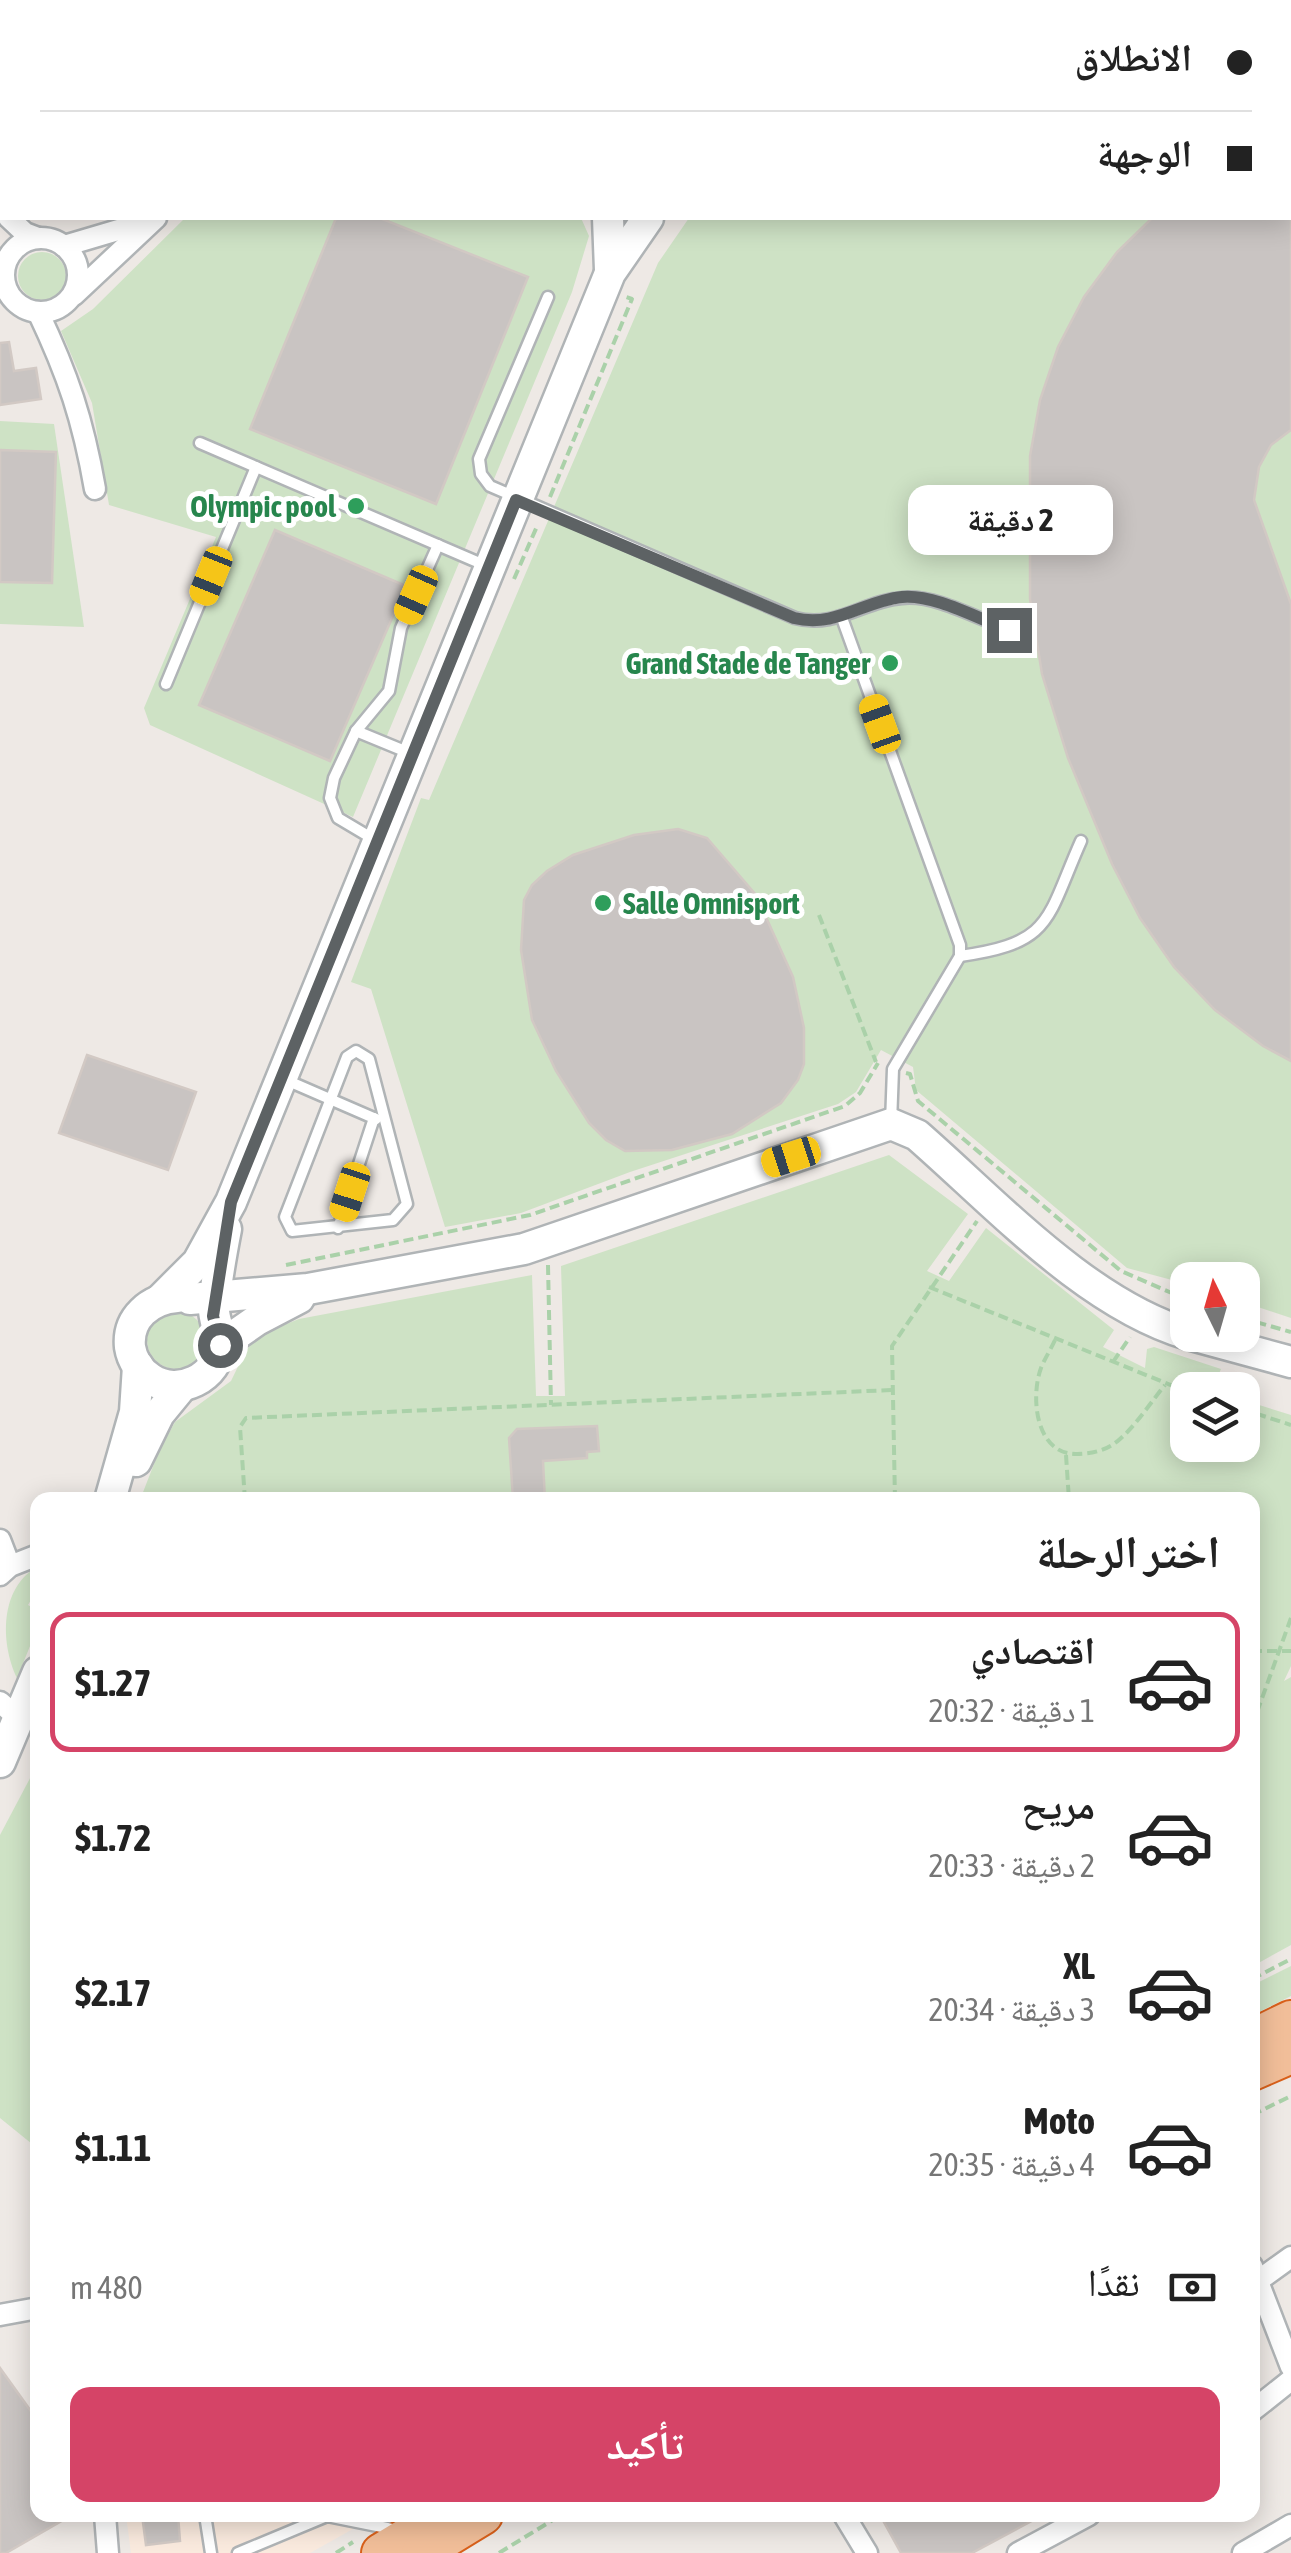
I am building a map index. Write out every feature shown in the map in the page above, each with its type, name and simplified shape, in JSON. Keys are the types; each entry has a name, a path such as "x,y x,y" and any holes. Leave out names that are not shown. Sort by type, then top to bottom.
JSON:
{"highway":[{"path":"1260,2035 1291,2020"},
{"path":"1260,2068 1291,2054"},
{"path":"414,2539 463,2522"}],"street":[{"path":"10,220 25,233 64,246 148,220"},
{"path":"38,238 16,248 1,278 16,302 38,312 50,311 71,298 153,220"},
{"path":"607,281 608,220"},
{"path":"200,1311 231,1202 376,840 530,506 607,281 647,220"},
{"path":"64,246 76,262 79,275 71,298"},
{"path":"38,312 70,381 84,427 94,490"},
{"path":"200,1311 524,1249 891,1124 910,1130 1107,1298 1170,1328"},
{"path":"114,1492 133,1467 168,1400 182,1386 208,1372 198,1262 231,1202"},
{"path":"182,1386 153,1381 138,1366 130,1345 131,1330 148,1306 200,1311 277,1309 339,1283"},
{"path":"1255,1352 1291,1362"},
{"path":"113,1492 135,1412 138,1366"},
{"path":"0,1540 5,1571 30,1559"},
{"path":"0,1762 9,1710 30,1682"},
{"path":"1260,2271 1291,2257"},
{"path":"1260,2284 1291,2367"},
{"path":"0,2315 30,2309"},
{"path":"1260,2405 1291,2380"},
{"path":"102,2550 105,2522"},
{"path":"848,2522 867,2553"},
{"path":"1018,2553 1076,2522"},
{"path":"1242,2553 1291,2526"}],"lane":[{"path":"548,296 479,460 484,480 530,506 794,618 818,622 842,618 889,600 911,597 1009,630"},
{"path":"200,442 501,575"},
{"path":"166,684 256,467"},
{"path":"376,840 345,826 338,818 330,798 334,778 356,731 389,691 401,628 438,545"},
{"path":"842,618 960,956"},
{"path":"356,731 413,755"},
{"path":"891,1124 893,1069 960,956 1008,949 1037,931 1049,914 1080,841"},
{"path":"361,1052 369,1059 386,1123 407,1204 393,1220 297,1233 285,1221 347,1057 361,1052"},
{"path":"281,1077 386,1123"},
{"path":"338,1228 374,1118"},
{"path":"206,2522 211,2553"},
{"path":"238,2553 311,2522"},
{"path":"352,2522 414,2539"}],"path":[{"path":"501,575 530,506 632,298 607,281"},
{"path":"819,915 876,1062"},
{"path":"895,1492 892,1346 980,1217"},
{"path":"284,1265 341,1251"},
{"path":"534,1268 548,1264 551,1405"},
{"path":"929,1287 1170,1386"},
{"path":"1260,1323 1291,1332"},
{"path":"1112,1363 1132,1332"},
{"path":"1055,1340 1040,1370 1037,1407 1044,1435 1051,1446 1066,1454 1093,1454 1119,1441 1166,1385"},
{"path":"244,1492 240,1427 246,1418 892,1390"},
{"path":"1260,1416 1291,1425"},
{"path":"1066,1454 1068,1492"},
{"path":"1260,1705 1291,1618"},
{"path":"1260,1651 1291,1651"},
{"path":"1260,1974 1291,1959"},
{"path":"1260,2111 1291,2096"},
{"path":"499,2553 550,2522"}],"shaded area":[{"path":"127,2522 365,2522 310,2553 131,2553"}],"green space":[{"name":"Olympic pool","path":"183,220 582,220 589,236 572,292 353,817 150,725 144,708 216,537 109,505 92,403 61,331 93,309"},
{"name":"Grand Stade de Tanger","path":"688,220 1291,220 1291,1318 1260,1308 1260,1262 1170,1262 1170,1279 1127,1268 916,1090 913,1067 881,1050 856,1092 838,1104 630,1172 521,1213 445,1227 371,989 351,982 421,798 429,800 658,263"},
{"path":"42,252 59,259 66,276 59,293 42,300 25,293 18,276 25,259"},
{"path":"0,421 54,424 84,627 0,624"},
{"path":"889,1155 968,1214 927,1271 949,1281 986,1228 1114,1330 1103,1347 1145,1368 1147,1349 1154,1347 1221,1369 1170,1372 1170,1462 1260,1462 1260,1405 1291,1415 1291,1666 1284,1681 1291,1677 1291,1945 1260,1962 1260,1492 143,1492 175,1422 231,1381 246,1350 261,1334 299,1319 532,1275 536,1396 565,1396 561,1266"},
{"path":"176,1311 196,1320 205,1340 196,1360 176,1369 156,1360 147,1340 156,1320"},
{"path":"30,1572 30,1646 17,1678 8,1648 7,1617 16,1588"},
{"path":"30,1778 30,2142 0,2118 0,1835"},
{"path":"1291,1966 1291,1996 1260,2012 1260,1982"}],"building":[{"path":"335,220 385,220 528,277 436,504 250,429"},
{"path":"1150,220 1291,220 1291,430 1271,445 1259,467 1254,500 1291,604 1291,1061 1263,1046 1215,1010 1174,967 1140,918 1112,864 1068,758 1042,674 1030,599 1030,456 1040,400 1058,347 1084,297 1117,252"},
{"path":"9,342 14,371 36,368 41,399 0,405 0,343"},
{"path":"0,450 56,452 52,583 0,582"},
{"path":"275,530 406,586 330,761 199,705"},
{"path":"678,829 707,838 756,895 793,977 804,1028 804,1064 781,1103 732,1134 672,1150 625,1151 589,1123 556,1071 532,1020 521,950 524,900 532,885 547,871 573,855 634,835"},
{"path":"87,1055 196,1092 168,1170 59,1133"},
{"path":"597,1426 599,1451 587,1452 587,1458 543,1461 545,1492 512,1492 509,1438 517,1429"},
{"path":"0,2368 30,2410 30,2522 60,2522 0,2553"},
{"path":"143,2522 179,2522 180,2541 146,2545"},
{"path":"884,2522 1030,2522 972,2553 901,2553"}],"place":[{"name":"Olympic pool","path":"356,506"},
{"name":"Grand Stade de Tanger","path":"890,663"},
{"name":"Salle Omnisport","path":"603,903"}],"route":[{"path":"220,1345 213,1316 214,1298 231,1202 516,500 794,618 830,621 889,600 911,597 1009,630"}]}
